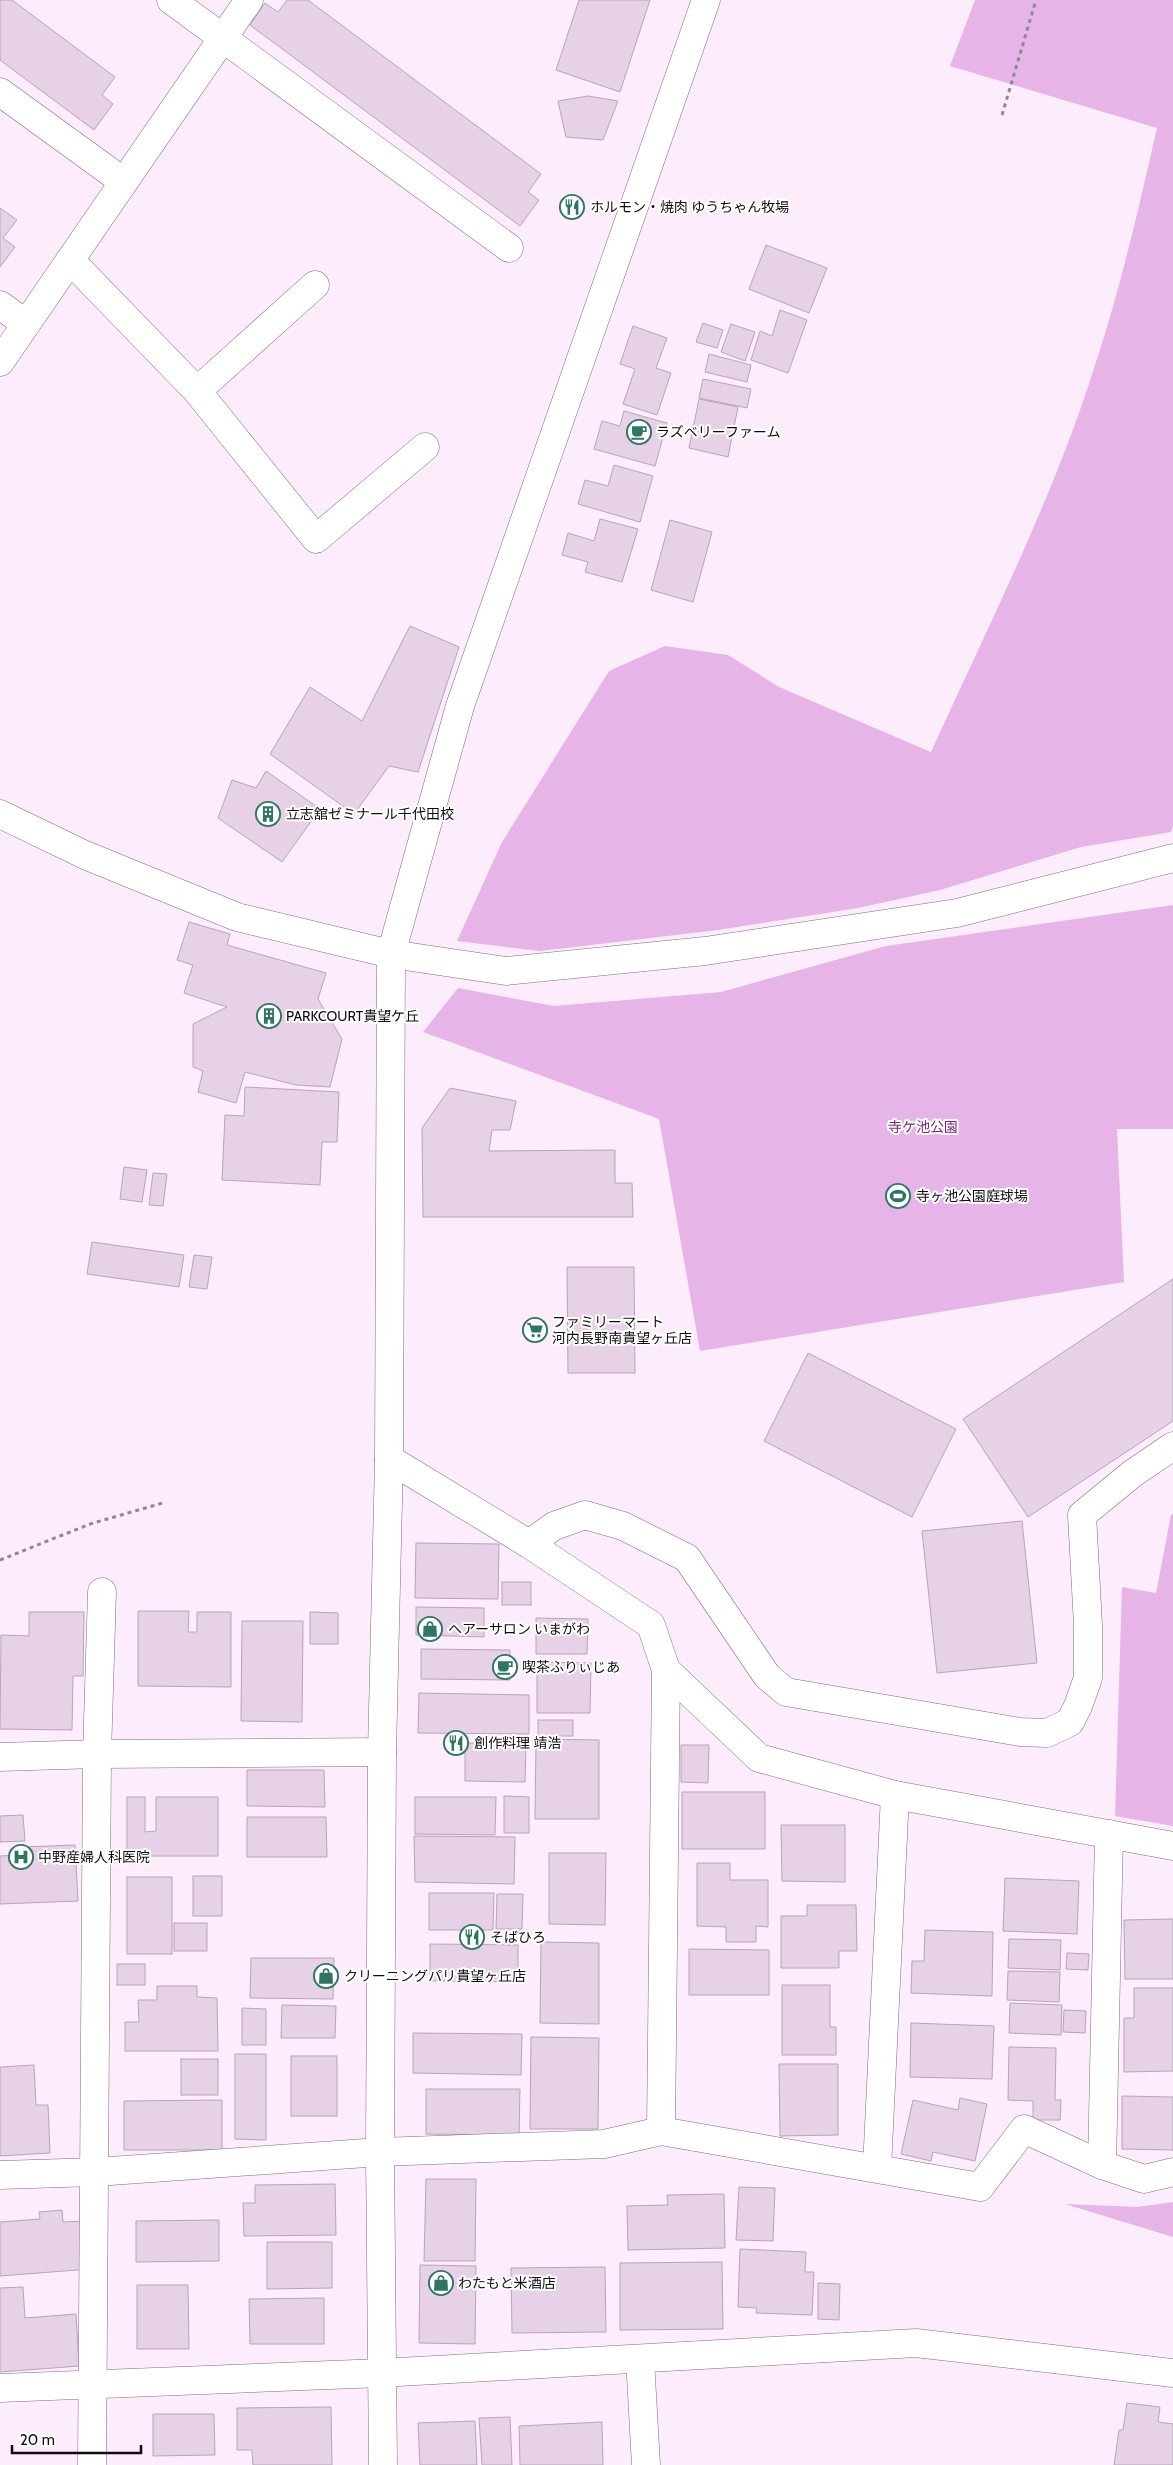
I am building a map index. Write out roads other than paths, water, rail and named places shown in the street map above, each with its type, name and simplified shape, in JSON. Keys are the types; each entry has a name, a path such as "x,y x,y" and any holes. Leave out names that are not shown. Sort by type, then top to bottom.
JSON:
{"street":[{"path":"171,0 509,248"},
{"path":"0,362 249,0"},
{"path":"383,2465 380,2152 382,1752 390,1459 391,954 460,706 706,0"},
{"path":"0,92 124,182"},
{"path":"70,260 198,391 316,539 425,447"},
{"path":"198,391 315,285"},
{"path":"0,305 26,324"},
{"path":"0,814 85,855 237,917 391,954 506,971 705,952 957,913 1173,858"},
{"path":"529,1544 554,1526 585,1515 623,1526 687,1558 767,1676 786,1692 1020,1732 1046,1733 1070,1722 1088,1678 1088,1625 1082,1515 1132,1474 1173,1446"},
{"path":"390,1459 529,1544 651,1625 666,1670 661,2131"},
{"path":"92,2465 96,2172 97,1754 102,1592"},
{"path":"666,1670 760,1758 896,1795 1173,1846"},
{"path":"0,1758 97,1754 382,1752"},
{"path":"876,2168 896,1795"},
{"path":"1102,2164 1109,1834"},
{"path":"0,2174 96,2172 380,2152 604,2144 661,2131 980,2187 1024,2129 1102,2164 1144,2180 1173,2172"},
{"path":"0,2388 381,2373 916,2343 1173,2373"},
{"path":"640,2359 646,2465"}],"place":[{"name":"ホルモン・焼肉 ゆうちゃん牧場","path":"572,207"},
{"name":"ラズベリーファーム","path":"639,432"},
{"name":"立志舘ゼミナール千代田校","path":"268,814"},
{"name":"PARKCOURT貴望ケ丘","path":"269,1016"},
{"name":"寺ヶ池公園庭球場","path":"898,1196"},
{"name":"ファミリーマート 河内長野南貴望ヶ丘店","path":"535,1330"},
{"name":"ヘアーサロン いまがわ","path":"430,1629"},
{"name":"喫茶ふりぃじあ","path":"505,1667"},
{"name":"創作料理 靖浩","path":"456,1743"},
{"name":"中野産婦人科医院","path":"21,1857"},
{"name":"そばひろ","path":"472,1937"},
{"name":"クリーニングパリ貴望ヶ丘店","path":"326,1976"},
{"name":"わたもと米酒店","path":"441,2283"}],"park label":[{"name":"寺ケ池公園","path":"923,1127"}]}
